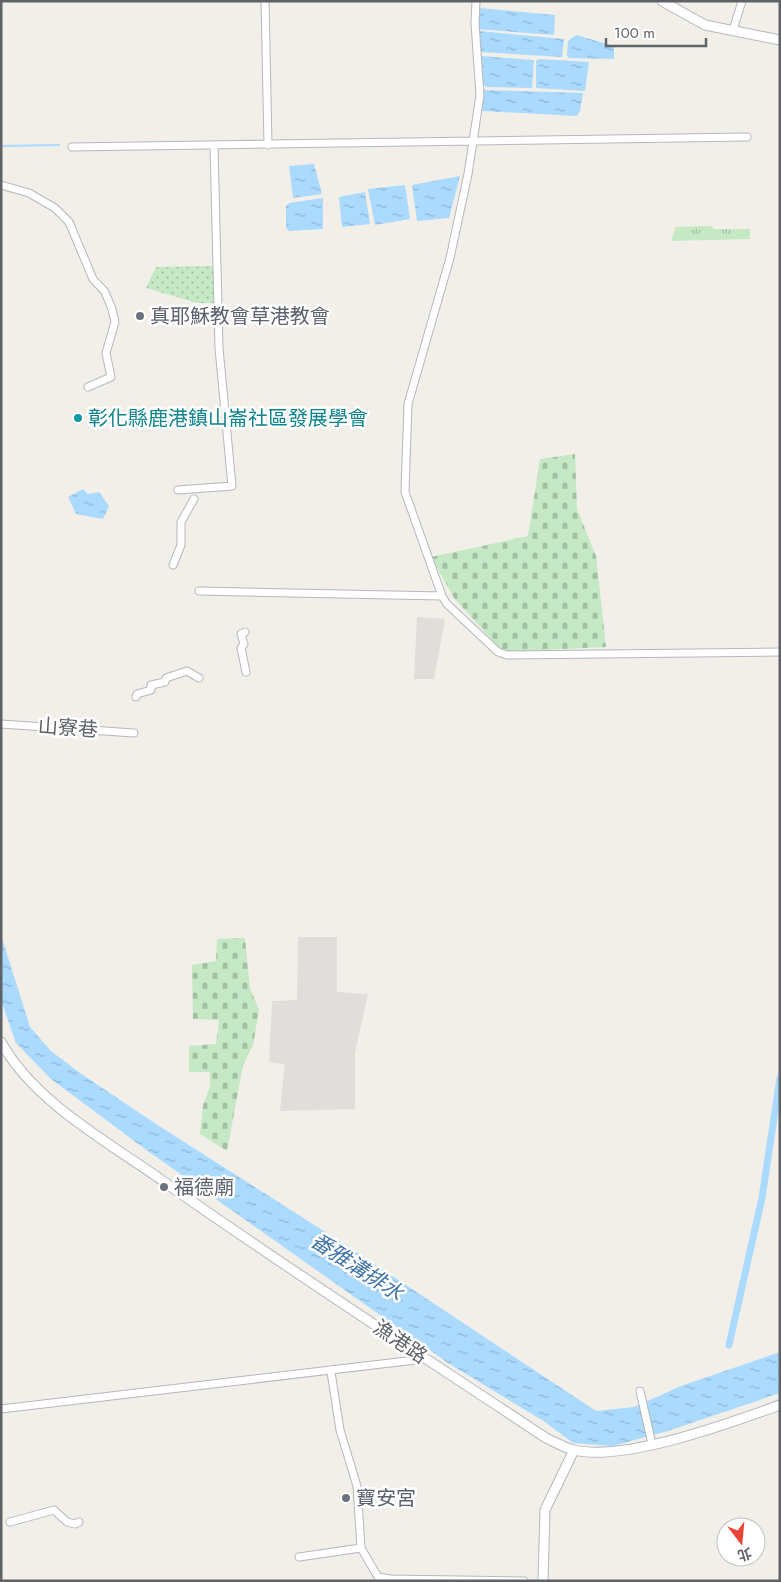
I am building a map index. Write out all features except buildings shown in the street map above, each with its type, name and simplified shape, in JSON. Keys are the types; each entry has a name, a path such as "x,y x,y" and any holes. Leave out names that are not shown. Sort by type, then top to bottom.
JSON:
{"street":[{"path":"264,1 268,145"},
{"path":"476,1 475,23 480,95 474,140 450,258 408,404 405,492 442,596 447,604 492,646 507,656 780,652"},
{"path":"662,1 705,25 780,40"},
{"path":"733,30 742,1"},
{"path":"72,147 747,137"},
{"path":"178,490 232,486 219,348 214,146"},
{"path":"1,185 29,193 54,208 69,222 93,279 105,292 115,322 106,353 111,376 88,387"},
{"path":"173,565 181,545 182,522 194,499"},
{"path":"199,591 442,596"},
{"path":"245,632 241,634 244,644 241,648 246,672"},
{"path":"136,697 137,694 151,690 151,685 165,682 166,678 187,671 199,678"},
{"name":"山寮巷","path":"1,724 134,733"},
{"name":"漁港路","path":"1,1042 26,1076 56,1105 258,1248 546,1438 574,1450 598,1452 625,1451 715,1428 780,1405"},
{"path":"1,1408 331,1372 424,1359"},
{"path":"331,1372 340,1430 357,1486 361,1548 378,1577 390,1579 524,1581"},
{"path":"640,1391 652,1444"},
{"path":"543,1581 545,1510 574,1450"},
{"path":"10,1522 54,1510 67,1522 75,1524 78,1522"},
{"path":"299,1557 361,1548"}],"shaded area":[{"path":"417,617 445,619 434,679 414,679"},
{"path":"298,937 337,937 337,992 368,994 355,1053 355,1109 280,1111 285,1064 269,1062 272,1001 297,1000"}],"green space":[{"path":"711,226 714,229 750,229 750,239 671,241 676,227"},
{"path":"217,266 215,303 197,303 146,288 156,267"},
{"path":"575,454 577,509 596,556 606,647 503,652 454,598 431,557 528,536 540,459"},
{"path":"245,938 250,988 259,1010 253,1045 243,1065 227,1151 200,1134 203,1105 210,1086 210,1072 189,1072 189,1046 216,1044 219,1020 193,1019 192,965 216,961 217,939"}],"water":[{"path":"479,8 555,15 554,35 477,29 476,11"},
{"path":"479,31 564,39 562,57 479,52"},
{"path":"576,35 614,46 614,59 569,58 567,55 568,41"},
{"path":"481,56 534,60 532,88 486,87 482,82"},
{"path":"539,59 589,62 585,91 536,88 536,61"},
{"path":"480,90 583,93 580,111 577,116 482,111"},
{"path":"314,164 322,194 293,198 289,166"},
{"path":"460,176 449,218 417,221 412,185"},
{"path":"405,185 410,219 375,225 368,189"},
{"path":"365,192 370,224 342,227 339,197"},
{"path":"323,198 323,229 289,231 286,228 286,206 289,203"},
{"path":"83,489 88,494 99,492 109,506 103,519 76,514 68,497"},
{"name":"番雅溝排水","path":"1,935 30,1027 51,1051 80,1073 156,1124 344,1244 596,1411 634,1407 681,1386 780,1352 780,1393 668,1431 612,1446 573,1443 545,1422 448,1363 145,1149 51,1079 16,1043 1,1000"}],"waterway":[{"path":"1,146 59,145"},
{"path":"729,1345 762,1198 780,1078"}],"place":[{"name":"真耶穌教會草港教會","path":"140,316"},
{"name":"彰化縣鹿港鎮山崙社區發展學會","path":"78,418"},
{"name":"福德廟","path":"164,1187"},
{"name":"寶安宮","path":"346,1498"}]}
